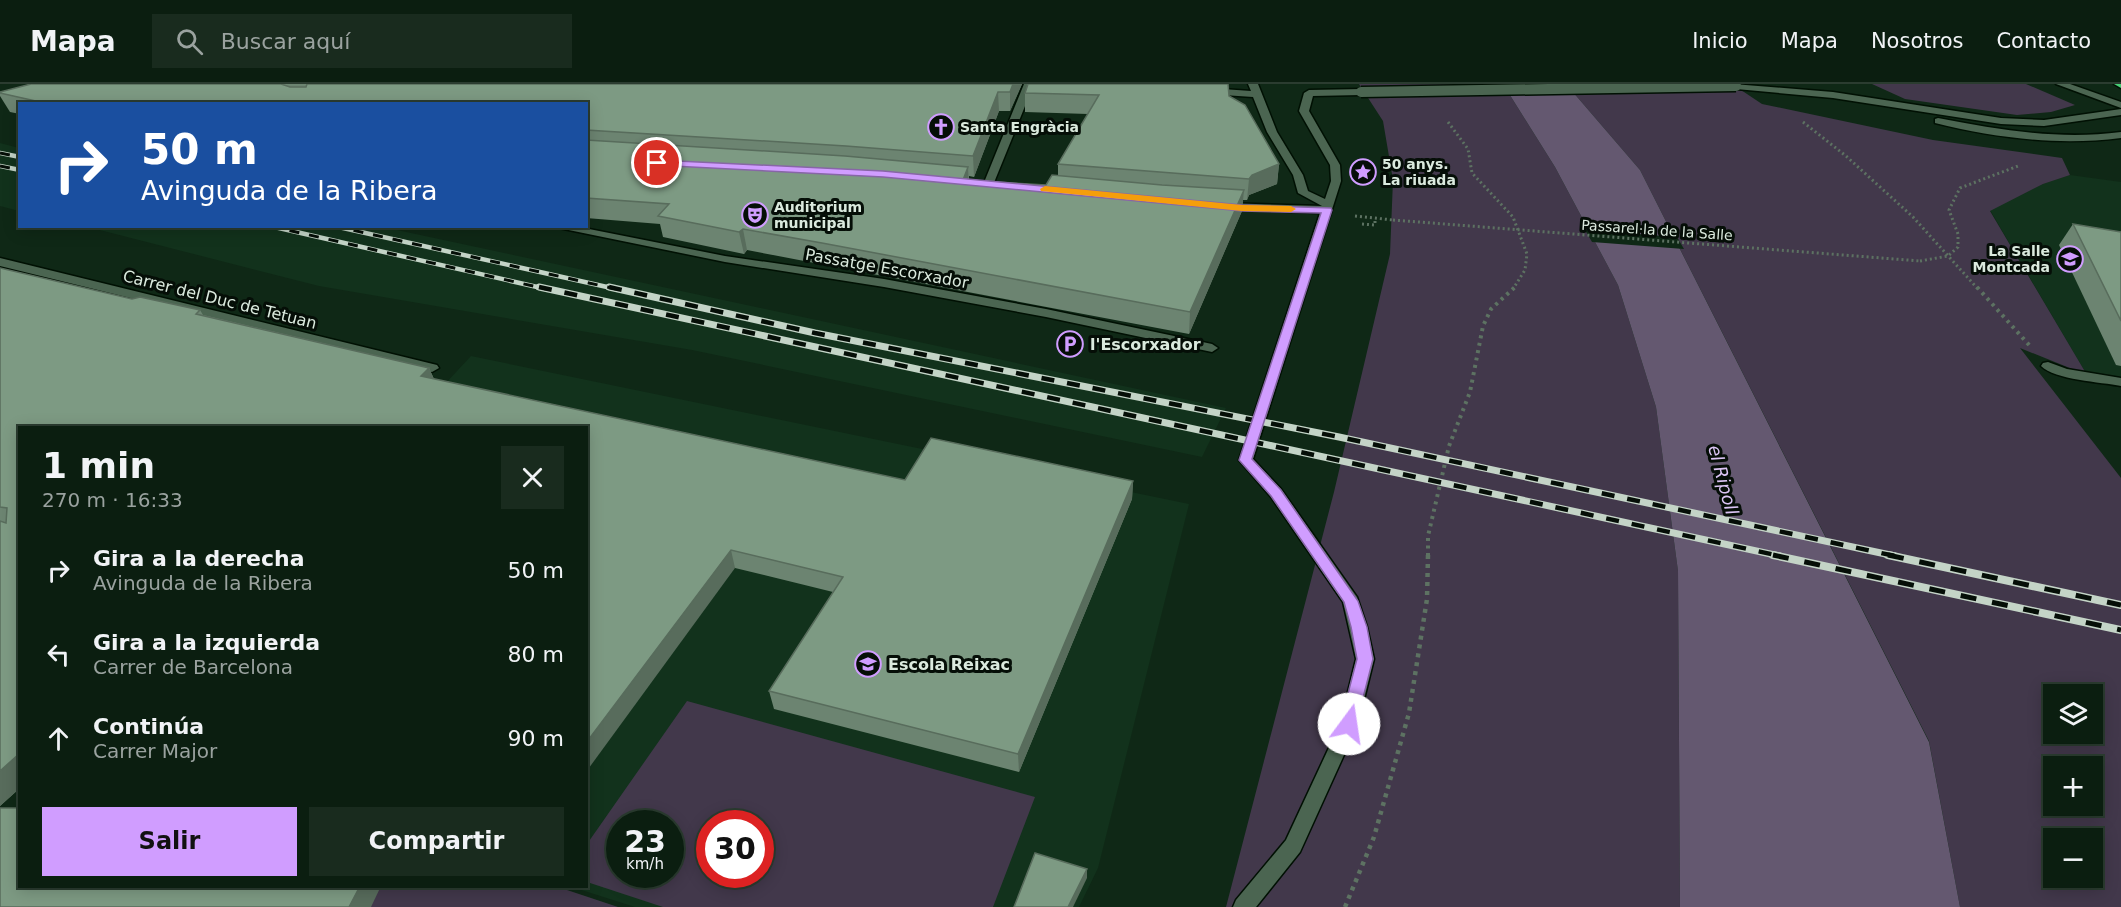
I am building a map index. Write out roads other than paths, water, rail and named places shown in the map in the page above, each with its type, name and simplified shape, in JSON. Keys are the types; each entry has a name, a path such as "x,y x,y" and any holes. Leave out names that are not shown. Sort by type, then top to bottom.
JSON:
{"street":[{"path":"1002,187 982,185 1029,84"},
{"path":"1298,84 1309,93 1736,86 1833,95 2001,121 2044,123 2120,112"},
{"path":"2061,84 2120,112"},
{"path":"1752,87 2006,134 2121,144"},
{"path":"1199,90 1254,89 1272,132 1298,175 1303,193 1328,208"},
{"path":"1243,907 1293,846 1349,724 1365,659 1351,601 1276,493 1246,460 1336,181 1335,165 1304,111 1309,93"},
{"path":"2068,138 2121,135"},
{"path":"1208,205 1242,208 1328,208"},
{"name":"Passatge Escorxador","path":"564,228 725,259 884,283 1023,308 1212,348"},
{"name":"Carrer del Duc de Tetuan","path":"0,261 432,368"},
{"path":"2048,366 2064,372 2121,382"}],"water":[{"name":"el Ripoll","path":"1503,84 1566,84 1640,170 1929,742 1960,907 1680,907 1678,571 1656,407 1618,285 1555,167"}],"railway":[{"path":"0,153 18,157"},
{"path":"0,166 18,170"},
{"path":"279,228 546,289"},
{"path":"343,228 616,289"},
{"path":"539,287 1780,556"},
{"path":"609,287 815,333 1339,437 1895,556"},
{"path":"1773,555 2121,630"},
{"path":"1888,555 2121,605"}],"place":[{"name":"Santa Engràcia","path":"941,127"},
{"name":"50 anys. La riuada","path":"1363,172"},
{"name":"Auditorium municipal","path":"755,215"},
{"name":"La Salle Montcada","path":"2070,259"},
{"name":"l'Escorxador","path":"1070,344"},
{"name":"Escola Reixac","path":"868,664"}]}
